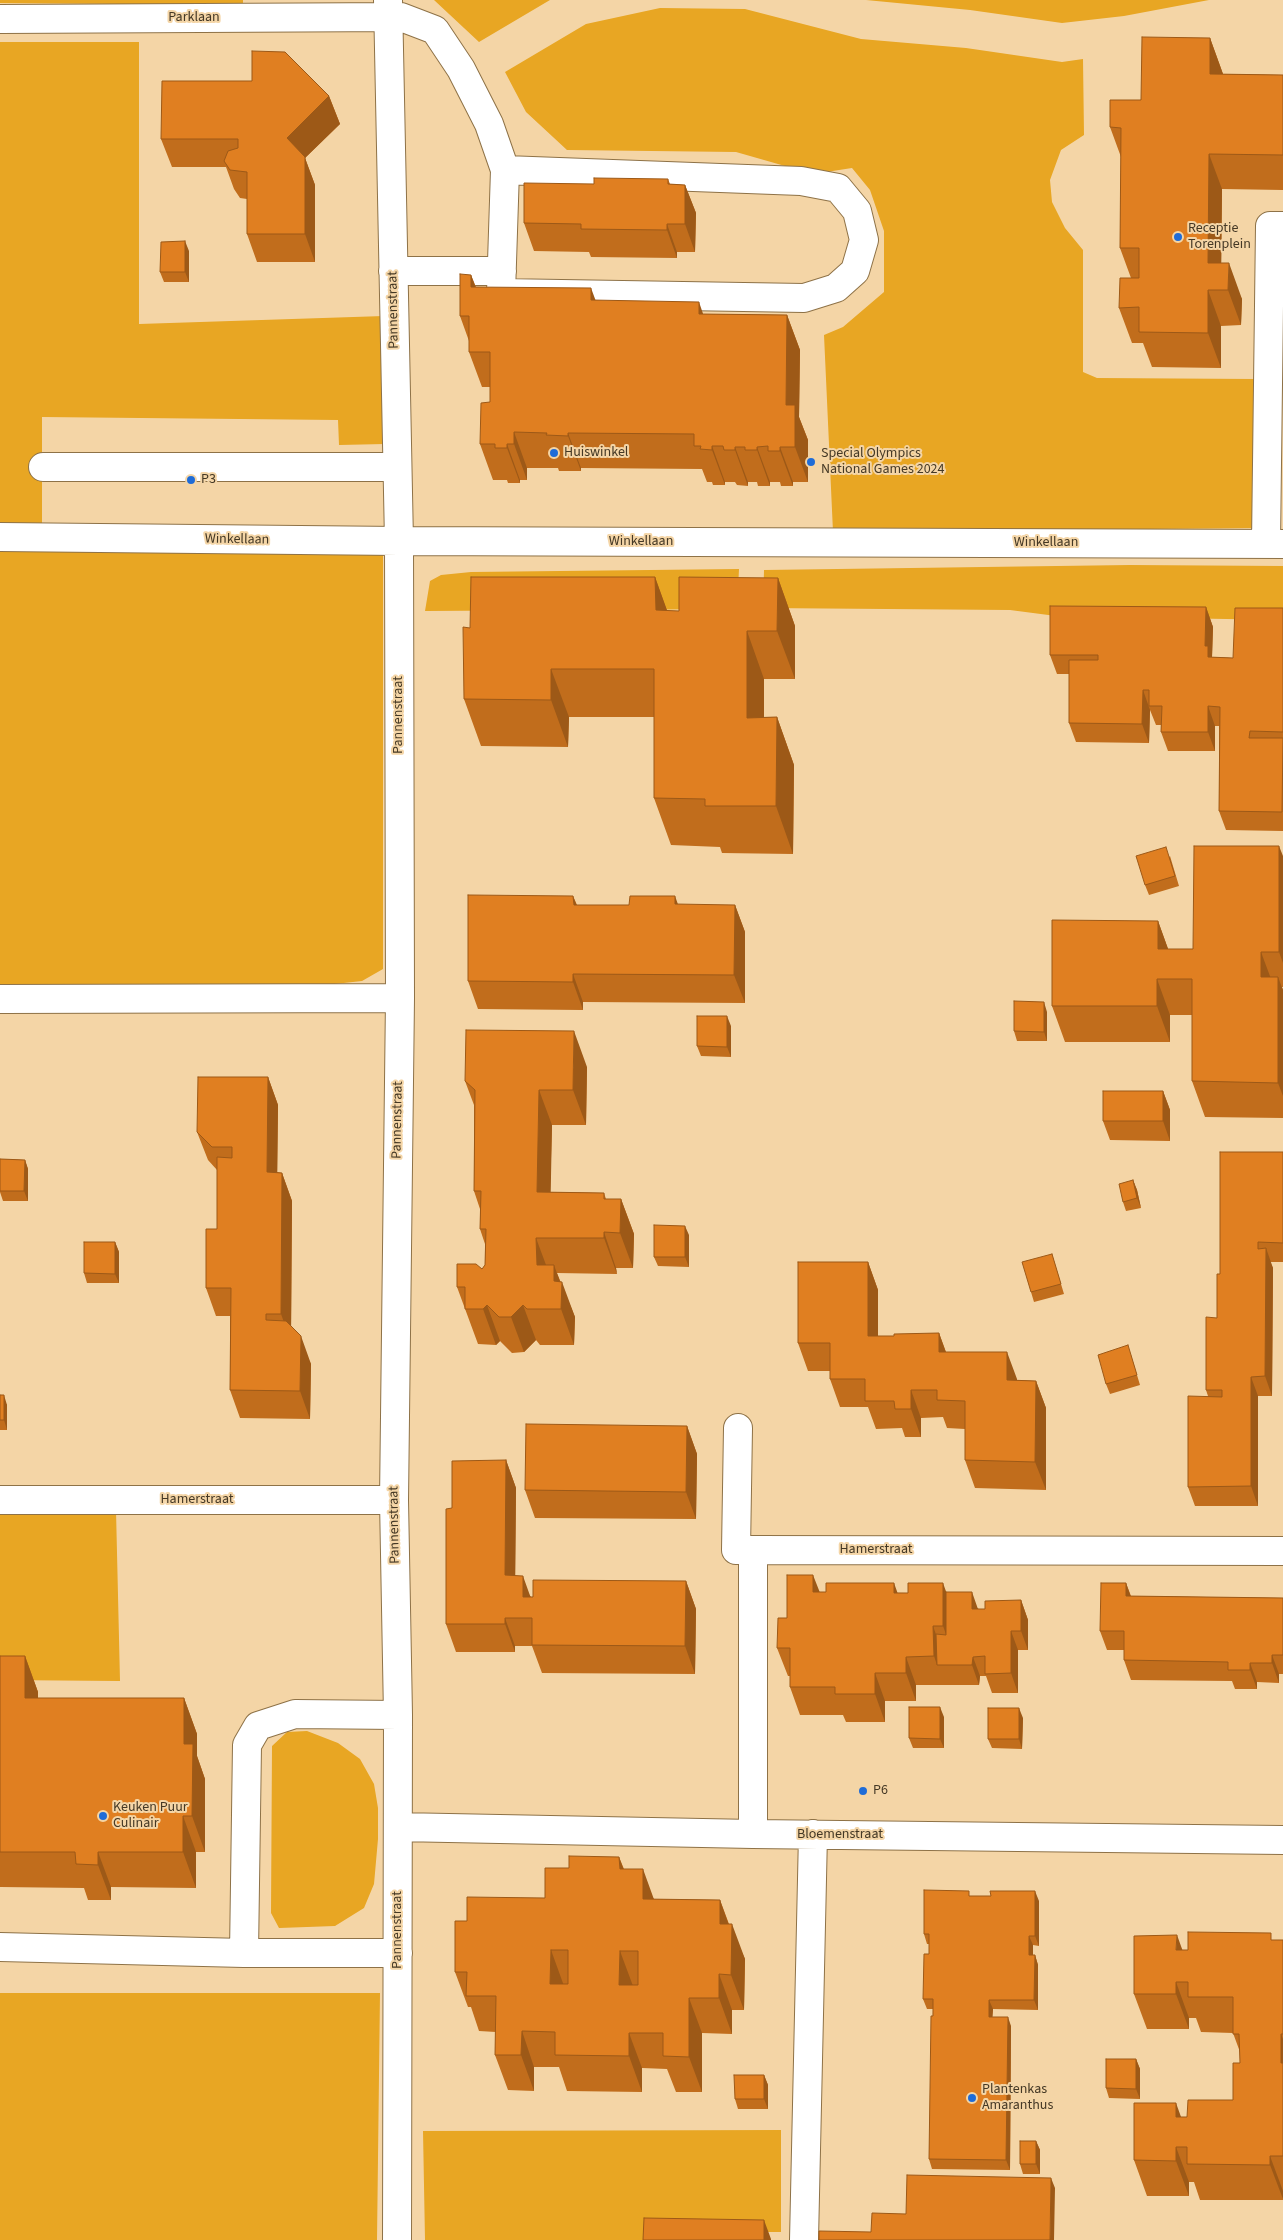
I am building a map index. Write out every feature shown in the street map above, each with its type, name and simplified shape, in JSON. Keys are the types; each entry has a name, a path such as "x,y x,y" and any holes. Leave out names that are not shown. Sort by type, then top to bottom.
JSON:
{"street":[{"name":"Parklaan","path":"0,19 298,8 388,8 401,16 435,30 461,69 490,124 505,170 501,292 804,298 836,288 855,271 864,240 857,211 838,188 801,180 505,170"},
{"name":"Pannenstraat","path":"388,8 399,541 400,998 394,1500 398,1715 397,2240"},
{"path":"1274,544 1270,226 1283,226"},
{"path":"393,271 502,271"},
{"path":"43,467 397,467"},
{"name":"Winkellaan","path":"0,537 399,541 1274,544"},
{"path":"0,999 400,998"},
{"path":"738,1428 736,1550 753,1550 752,1834"},
{"name":"Hamerstraat","path":"0,1500 394,1500"},
{"name":"Hamerstraat","path":"753,1550 1283,1551"},
{"path":"244,1953 247,1745 258,1726 295,1714 398,1715"},
{"name":"Bloemenstraat","path":"398,1827 752,1834 1283,1840"},
{"path":"804,2240 813,1834"},
{"path":"0,1948 244,1953 398,1952"}],"shaded area":[{"path":"0,0 243,0 243,5 0,3"},
{"path":"434,0 550,0 479,42"},
{"path":"866,0 1209,0 1124,16 1062,23 970,10"},
{"path":"660,8 745,9 861,39 966,48 1062,62 1083,59 1084,135 1061,150 1050,180 1052,202 1065,228 1083,250 1083,372 1097,378 1255,379 1257,528 833,532 824,335 843,327 884,292 884,231 870,190 852,168 813,174 736,152 567,150 526,112 505,72 586,24"},
{"path":"0,42 139,42 139,324 384,316 385,444 339,445 338,420 42,417 42,525 0,525"},
{"path":"383,550 383,969 362,981 316,986 0,987 0,552"},
{"path":"1130,565 1283,566 1283,620 1056,616 1010,610 763,608 764,570"},
{"path":"739,569 737,609 425,611 430,581 441,575 471,572"},
{"path":"0,1510 116,1510 120,1681 0,1680"},
{"path":"307,1731 338,1743 360,1759 374,1784 378,1808 378,1839 374,1884 364,1908 335,1926 279,1928 271,1913 272,1746 287,1732"},
{"path":"0,1993 380,1993 377,2240 0,2240"},
{"path":"781,2130 781,2232 645,2232 645,2240 425,2240 423,2131"}],"building":[{"name":"Receptie Torenplein","path":"1142,37 1210,38 1210,74 1283,75 1283,155 1209,154 1208,263 1229,263 1228,290 1208,290 1208,333 1139,332 1139,307 1119,308 1120,278 1139,278 1139,248 1120,248 1121,128 1110,127 1110,100 1141,100"},
{"path":"252,51 285,52 329,96 287,138 305,157 305,234 247,234 247,172 230,170 224,161 228,151 238,148 238,139 161,139 162,81 252,81"},
{"path":"594,178 668,179 668,184 685,185 685,224 667,224 667,230 581,229 581,224 524,223 524,183 594,184"},
{"path":"185,241 185,272 160,272 161,242"},
{"path":"460,274 471,275 471,287 591,288 591,300 699,302 699,314 787,315 786,405 795,405 795,447 780,447 780,451 768,451 768,446 757,447 757,450 745,450 745,447 735,447 735,450 724,450 723,446 712,446 712,450 700,449 701,446 694,446 694,434 568,433 568,436 514,432 514,444 507,444 507,448 495,448 495,444 480,444 481,403 490,402 490,352 469,352 469,316 460,316"},
{"path":"471,577 655,577 656,610 679,611 679,577 778,578 777,631 747,631 747,718 777,717 776,806 705,806 705,799 654,798 654,669 551,669 551,700 464,699 463,627 470,628"},
{"path":"1050,606 1206,607 1205,646 1208,646 1208,657 1233,658 1235,608 1283,608 1283,732 1250,731 1249,738 1283,738 1282,812 1219,811 1220,707 1208,706 1208,732 1161,732 1162,706 1149,706 1149,690 1143,690 1142,724 1069,723 1069,660 1098,660 1098,655 1050,655"},
{"path":"1194,846 1279,846 1279,952 1261,952 1261,977 1278,977 1278,1083 1192,1081 1192,979 1157,979 1157,1006 1052,1006 1052,920 1158,921 1158,949 1193,949"},
{"path":"1166,847 1175,876 1145,885 1136,856"},
{"path":"468,895 573,896 574,905 629,905 630,896 675,896 675,904 735,905 734,975 573,974 573,982 468,981"},
{"path":"1014,1001 1044,1002 1044,1032 1014,1031"},
{"path":"697,1016 727,1016 727,1047 697,1046"},
{"path":"466,1030 574,1031 573,1090 539,1090 537,1192 604,1193 604,1199 621,1199 620,1233 604,1232 604,1238 536,1238 537,1265 554,1265 554,1281 562,1282 561,1309 527,1309 523,1305 511,1317 499,1317 487,1305 483,1309 465,1309 465,1287 457,1287 457,1264 476,1264 482,1269 485,1265 486,1229 480,1229 481,1191 474,1191 475,1090 465,1081"},
{"path":"198,1077 268,1077 267,1172 282,1173 281,1314 266,1314 266,1320 286,1321 301,1336 300,1391 230,1390 231,1288 206,1288 206,1229 217,1229 217,1157 232,1158 232,1147 212,1147 197,1132"},
{"path":"1103,1091 1163,1091 1163,1121 1103,1121"},
{"path":"1220,1152 1283,1152 1283,1243 1258,1242 1258,1249 1266,1248 1265,1376 1251,1377 1251,1486 1188,1487 1188,1396 1222,1397 1222,1390 1206,1390 1206,1317 1217,1318 1217,1274 1220,1274"},
{"path":"0,1159 25,1160 24,1191 0,1191"},
{"path":"1133,1180 1137,1198 1123,1202 1119,1184"},
{"path":"654,1225 685,1226 685,1257 654,1257"},
{"path":"84,1242 115,1242 115,1274 84,1273"},
{"path":"1052,1254 1061,1284 1031,1292 1022,1262"},
{"path":"798,1262 868,1262 868,1336 939,1333 939,1352 1007,1352 1007,1380 1036,1381 1035,1462 965,1460 965,1401 937,1400 937,1390 911,1390 911,1409 895,1409 894,1401 865,1401 865,1379 830,1379 830,1343 798,1343"},
{"path":"1128,1345 1137,1375 1106,1384 1098,1355"},
{"path":"0,1395 4,1395 4,1420 0,1420"},
{"path":"526,1424 687,1426 686,1492 525,1490"},
{"path":"506,1460 505,1575 523,1576 523,1597 533,1597 533,1580 686,1581 685,1646 532,1645 532,1618 505,1618 505,1624 446,1624 446,1509 452,1508 452,1461"},
{"path":"787,1575 813,1575 813,1592 826,1592 826,1583 894,1583 894,1593 908,1593 908,1583 943,1583 943,1626 933,1626 934,1656 906,1657 906,1673 875,1673 875,1694 835,1694 835,1687 790,1687 790,1648 777,1648 778,1618 787,1618"},
{"path":"1101,1583 1126,1583 1126,1596 1283,1598 1283,1655 1272,1655 1272,1663 1250,1663 1250,1670 1228,1670 1228,1662 1124,1660 1124,1631 1100,1631"},
{"path":"946,1592 972,1592 972,1609 985,1609 985,1601 1021,1600 1021,1631 1011,1631 1011,1673 985,1674 985,1656 973,1657 972,1665 937,1665 936,1634 946,1635"},
{"name":"Keuken Puur Culinair","path":"0,1656 25,1656 25,1698 184,1698 184,1744 193,1744 192,1816 183,1816 183,1852 98,1852 98,1865 76,1864 75,1852 0,1852"},
{"path":"909,1707 940,1707 940,1739 909,1738"},
{"path":"988,1708 1019,1708 1019,1739 988,1739"},
{"path":"569,1856 619,1857 620,1869 643,1869 643,1899 720,1900 720,1924 732,1924 731,1975 719,1974 719,1998 689,1998 689,2057 663,2056 663,2033 629,2033 629,2056 555,2055 555,2032 522,2031 521,2055 495,2055 496,1996 466,1996 467,1972 455,1972 455,1921 467,1921 467,1897 545,1898 545,1868 569,1868","holes":["551,1950 568,1950 568,1984 550,1984","620,1951 638,1951 638,1985 619,1985"]},
{"path":"924,1890 969,1891 969,1896 991,1896 990,1891 1035,1891 1035,1936 1029,1936 1029,1955 1035,1955 1034,2000 989,2000 989,2017 1008,2017 1006,2160 929,2159 931,2016 933,2016 933,1999 923,1999 924,1954 929,1954 929,1934 924,1934"},
{"path":"1188,1932 1271,1933 1271,1940 1283,1940 1283,2034 1281,2034 1281,2063 1283,2063 1283,2156 1270,2156 1270,2165 1187,2164 1187,2147 1176,2147 1176,2161 1134,2160 1134,2103 1176,2103 1176,2117 1187,2117 1188,2100 1233,2100 1233,2063 1240,2063 1239,2034 1233,2034 1233,1997 1188,1997 1188,1982 1176,1982 1176,1994 1134,1994 1134,1936 1177,1935 1176,1950 1188,1950"},
{"path":"1106,2059 1136,2059 1136,2089 1106,2088"},
{"path":"734,2075 764,2075 764,2099 735,2099"},
{"path":"1020,2141 1036,2141 1036,2164 1020,2164"},
{"path":"907,2175 1051,2178 1050,2240 819,2240 819,2231 871,2232 872,2213 906,2214"},
{"path":"644,2218 764,2220 764,2240 643,2240"}],"place":[{"name":"Receptie Torenplein","path":"1178,237"},
{"name":"Huiswinkel","path":"554,453"},
{"name":"Special Olympics National Games 2024","path":"811,462"},
{"name":"P3","path":"191,480"},
{"name":"P6","path":"863,1791"},
{"name":"Keuken Puur Culinair","path":"103,1816"},
{"name":"Plantenkas Amaranthus","path":"972,2098"}]}
